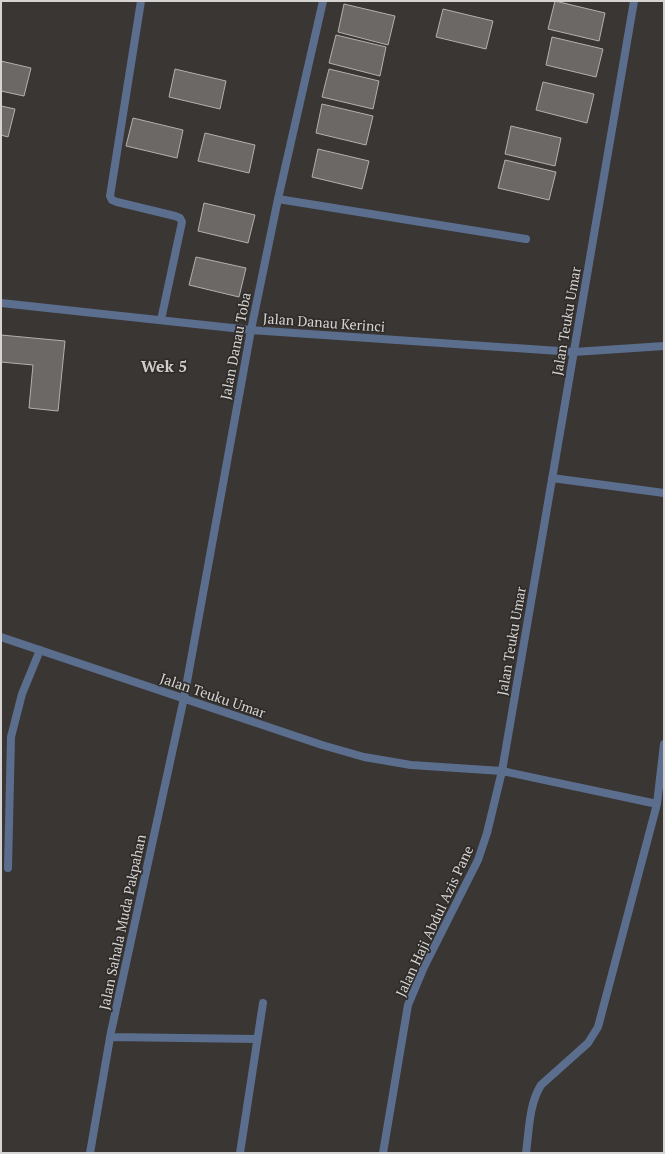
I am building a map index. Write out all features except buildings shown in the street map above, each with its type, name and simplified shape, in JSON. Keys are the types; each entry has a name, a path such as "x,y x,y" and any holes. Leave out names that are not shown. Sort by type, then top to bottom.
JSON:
{"street":[{"path":"141,1 110,196 112,200 117,202 175,216 180,218 182,222 161,320"},
{"name":"Jalan Danau Toba","path":"184,698 251,330 278,199 323,1"},
{"name":"Jalan Teuku Umar","path":"1,637 322,745 364,757 411,765 502,771 634,1"},
{"path":"278,199 526,239"},
{"name":"Jalan Danau Kerinci","path":"1,303 251,330 574,352 664,346"},
{"path":"552,478 664,494"},
{"path":"8,868 11,736 22,694 40,650"},
{"name":"Jalan Sahala Muda Pakpahan","path":"90,1153 110,1037 184,698"},
{"path":"526,1153 533,1103 541,1085 588,1042 598,1027 657,804 664,744"},
{"path":"502,771 657,804"},
{"name":"Jalan Haji Abdul Azis Pane","path":"383,1153 408,1005 424,967 478,860 487,833 502,771"},
{"path":"240,1153 263,1003"},
{"path":"110,1037 257,1039"}],"district":[{"name":"Wek 5","path":"164,366"}]}
